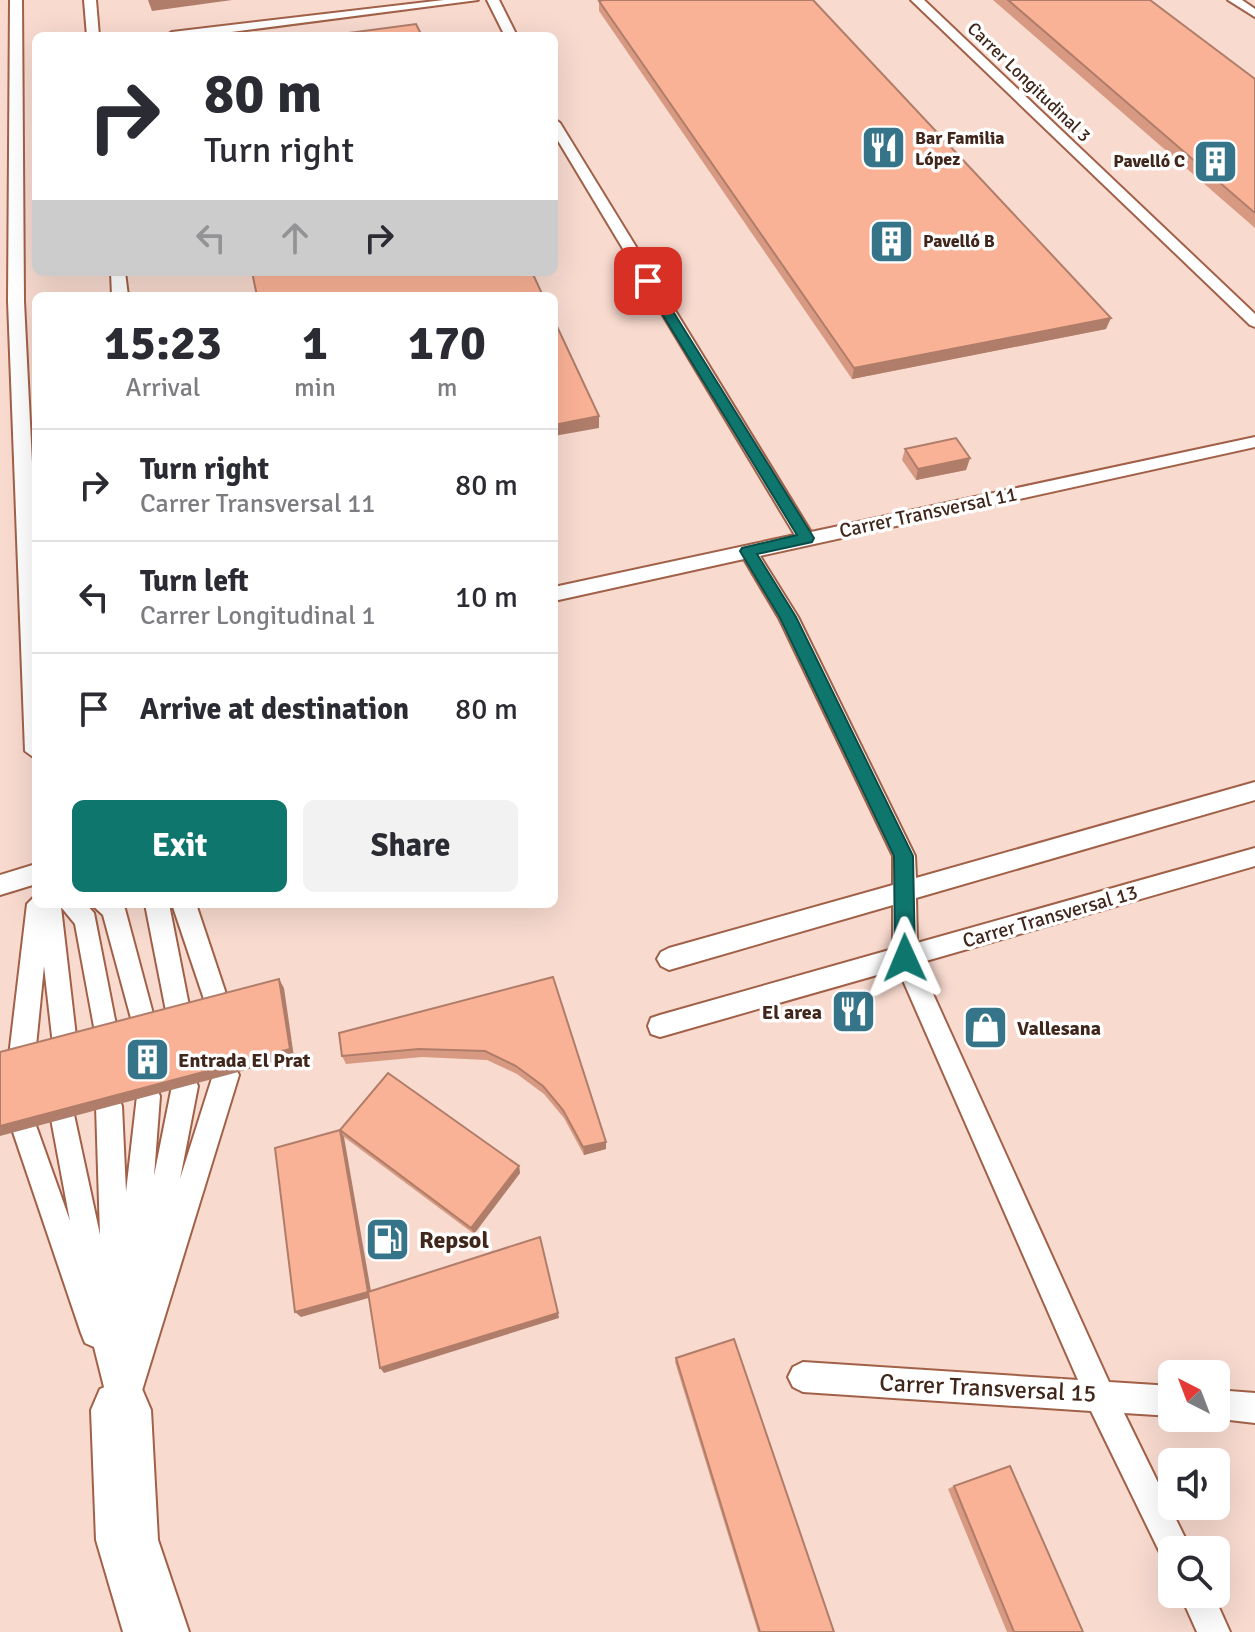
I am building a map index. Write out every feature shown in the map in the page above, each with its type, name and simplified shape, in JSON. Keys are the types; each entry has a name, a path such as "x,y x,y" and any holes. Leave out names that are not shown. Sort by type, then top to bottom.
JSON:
{"main road":[{"path":"121,1410 127,1540 156,1632"}],"lane":[{"path":"16,0 22,54 7,206 32,652"},
{"path":"90,0 93,32"},
{"path":"205,32 472,0"},
{"path":"493,0 509,32"},
{"name":"Carrer Longitudinal 3","path":"917,0 1255,322"},
{"path":"1234,0 1255,14"},
{"path":"558,130 806,538"},
{"name":"Carrer Transversal 11","path":"558,593 1255,442"},
{"path":"748,551 788,617 904,856 905,958 1099,1394 1168,1536"},
{"path":"669,959 1255,791"},
{"name":"Carrer Transversal 13","path":"660,1026 1255,857"},
{"path":"0,885 32,875"},
{"path":"22,1056 39,908"},
{"path":"49,908 65,1045"},
{"path":"75,908 86,920 106,1035"},
{"path":"111,908 144,1025"},
{"path":"158,908 179,1016"},
{"path":"185,908 218,1006"},
{"path":"121,1410 226,1075"},
{"path":"121,1410 185,1086"},
{"path":"121,1410 147,1096"},
{"path":"109,1106 121,1410"},
{"path":"64,1119 121,1410"},
{"path":"25,1129 121,1410"},
{"name":"Carrer Transversal 15","path":"803,1377 1158,1400"},
{"path":"1230,1406 1255,1408"},
{"path":"1203,1608 1214,1632"}],"building":[{"name":"Pavelló B","path":"813,0 1111,318 854,368 599,1"},
{"name":"Pavelló C","path":"1008,0 1150,0 1255,79 1255,213"},
{"path":"416,24 420,32 356,32"},
{"path":"253,276 534,276 541,292 256,292"},
{"path":"558,329 599,416 558,424"},
{"path":"956,438 970,458 918,469 905,449"},
{"path":"553,977 606,1142 583,1147 563,1110 543,1086 516,1066 485,1051 419,1049 342,1056 339,1033"},
{"name":"Entrada El Prat","path":"279,979 290,1049 0,1126 0,1052"},
{"path":"388,1073 519,1166 471,1228 340,1130"},
{"path":"340,1130 368,1292 295,1312 275,1148"},
{"path":"540,1237 558,1313 380,1368 368,1292"},
{"path":"734,1339 834,1632 760,1632 676,1358"},
{"path":"1010,1466 1083,1632 1014,1632 954,1486"}],"place":[{"name":"Bar Familia López","path":"884,148"},
{"name":"Pavelló C","path":"1216,161"},
{"name":"Pavelló B","path":"892,241"},
{"name":"El area","path":"853,1012"},
{"name":"Vallesana","path":"986,1028"},
{"name":"Entrada El Prat","path":"147,1060"},
{"name":"Repsol","path":"388,1240"}],"route":[{"path":"648,281 806,538 748,551 788,617 904,856 905,958"}]}
